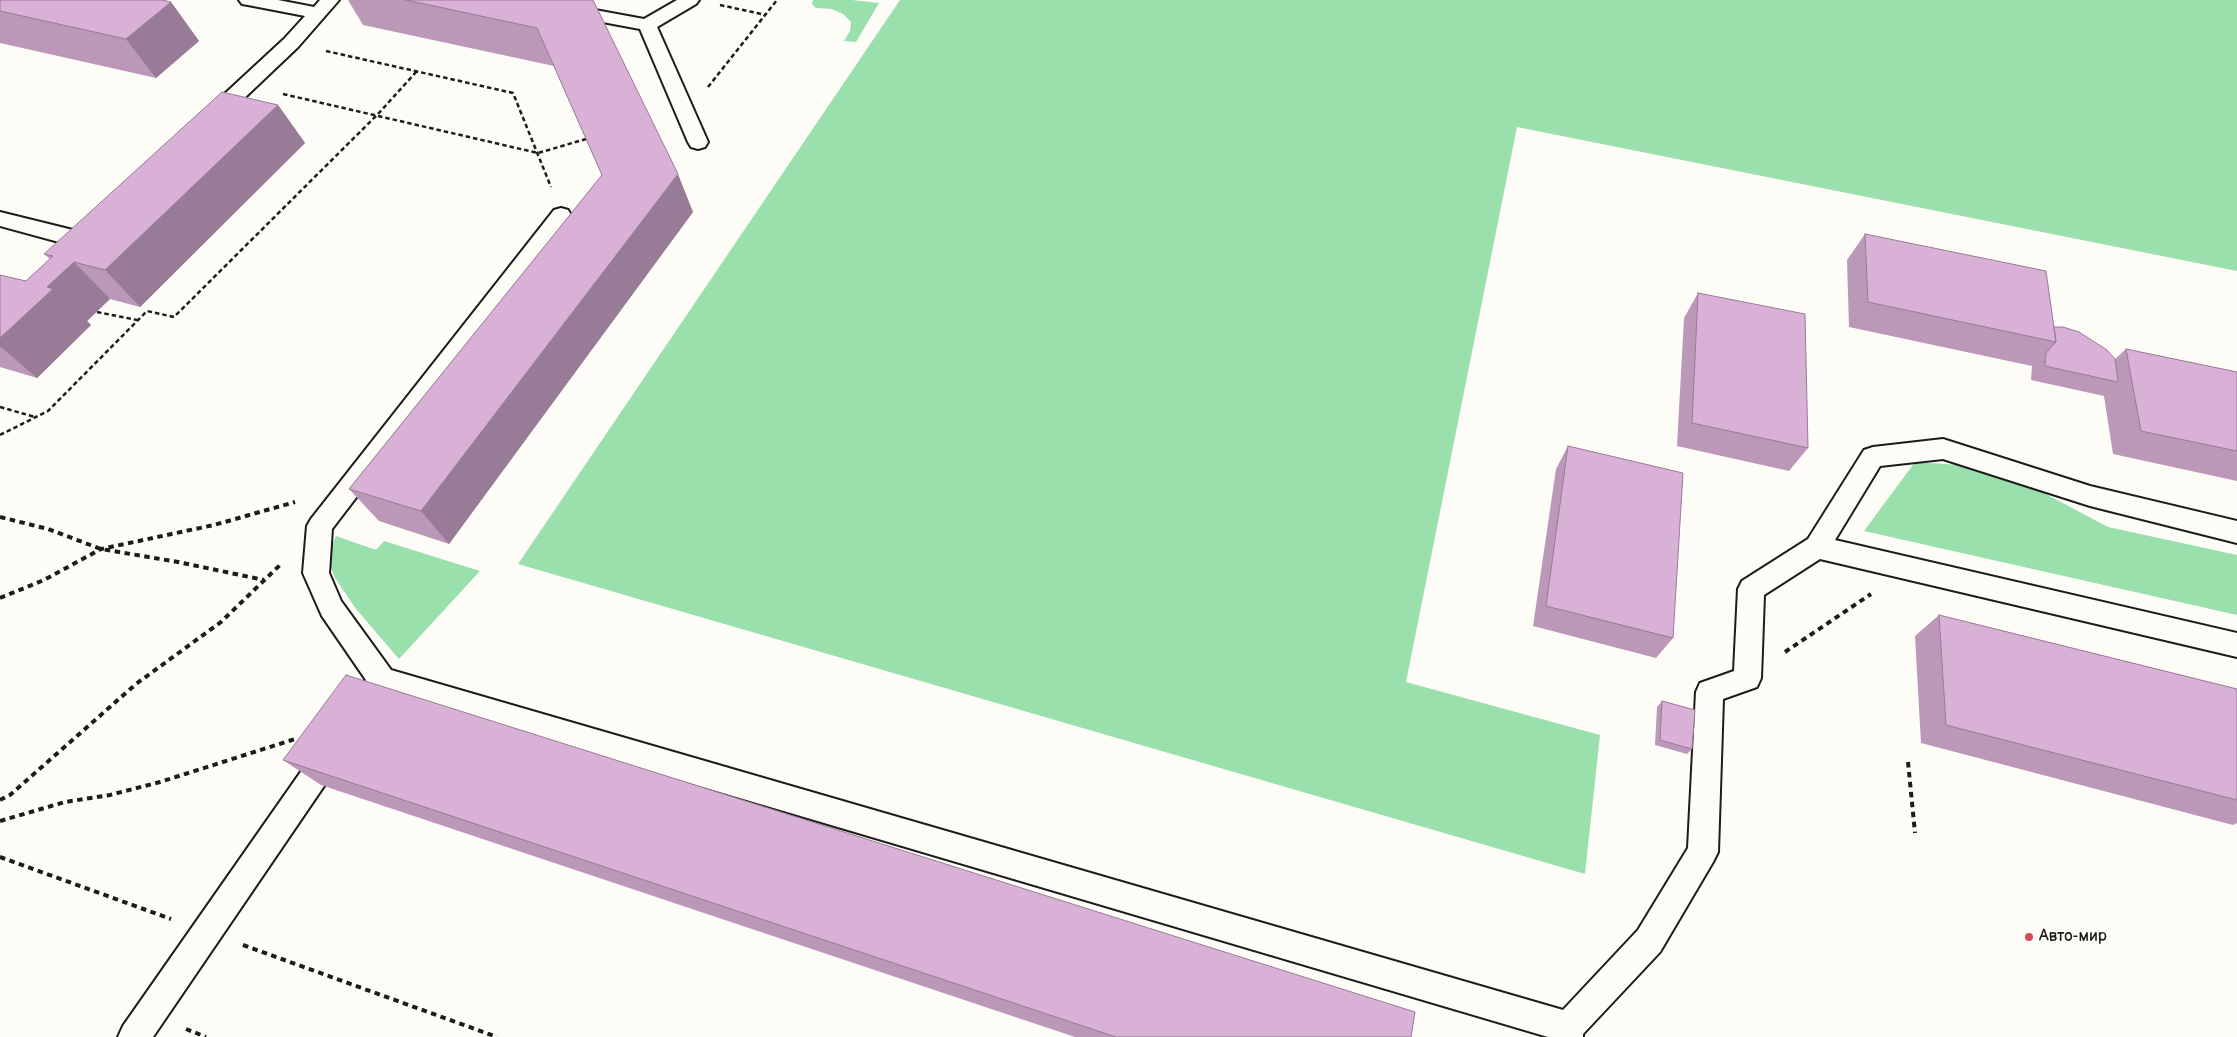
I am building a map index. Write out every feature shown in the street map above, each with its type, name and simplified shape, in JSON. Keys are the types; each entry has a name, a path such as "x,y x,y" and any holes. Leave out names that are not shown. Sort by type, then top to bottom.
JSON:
{"lane":[{"path":"248,0 325,6"},
{"path":"511,0 647,25 690,0"},
{"path":"196,132 291,43 325,6"},
{"path":"647,25 698,142"},
{"path":"0,219 81,240 110,213"},
{"path":"561,215 320,526 316,573 331,608 382,680 1568,1032 1649,941 1703,852 1710,692 1747,678 1751,588 1817,547 1873,457 1942,449 2090,496 2237,532"},
{"path":"1817,547 2237,645"},
{"path":"134,1037 382,680"}],"path":[{"path":"710,87 777,0"},
{"path":"714,4 766,15"},
{"path":"291,43 513,92 561,215"},
{"path":"0,435 48,411 147,311 174,317 378,114 417,71"},
{"path":"246,86 378,114 538,153 586,138"},
{"path":"97,312 138,320"},
{"path":"0,407 35,417"},
{"path":"0,598 44,580 101,549 214,525 271,508 348,490"},
{"path":"0,517 48,529 101,549 178,562 264,580"},
{"path":"0,800 10,794 136,684 222,622 320,526"},
{"path":"1747,678 1908,568"},
{"path":"0,821 65,802 160,782 299,738"},
{"path":"1908,762 1915,833"},
{"path":"0,857 497,1037"}],"green space":[{"path":"813,0 852,0 879,3 856,42 844,41 850,31 851,22 843,14 832,9 816,8 812,4"},
{"path":"900,0 2237,0 2237,271 1517,127 1406,682 1600,735 1585,874 518,564"},
{"path":"1915,462 1961,465 2042,492 2108,527 2237,555 2237,615 1864,531"},
{"path":"336,536 376,550 384,541 480,571 399,659 356,609 335,578 327,557"}],"building":[{"path":"0,0 162,0 171,2 126,39 0,11"},
{"path":"406,0 593,0 678,174 421,511 349,489 602,175 537,28"},
{"path":"222,92 278,105 105,270 74,262 47,287 53,289 0,338 0,275 26,281 53,256 44,254"},
{"path":"1865,234 2046,271 2056,342 1868,302"},
{"path":"1698,293 1805,314 1808,448 1692,423"},
{"path":"2054,327 2063,327 2079,332 2107,350 2115,359 2118,382 2045,366 2046,353 2056,342"},
{"path":"2126,349 2237,372 2237,451 2141,431"},
{"path":"1568,446 1683,473 1673,638 1546,606"},
{"path":"1939,615 2237,689 2237,800 1946,725"},
{"path":"346,675 1415,1012 1411,1037 1116,1037 283,760"},
{"path":"1662,701 1695,710 1692,749 1660,740"}],"place":[{"name":"Авто-мир","path":"2029,937"}]}
